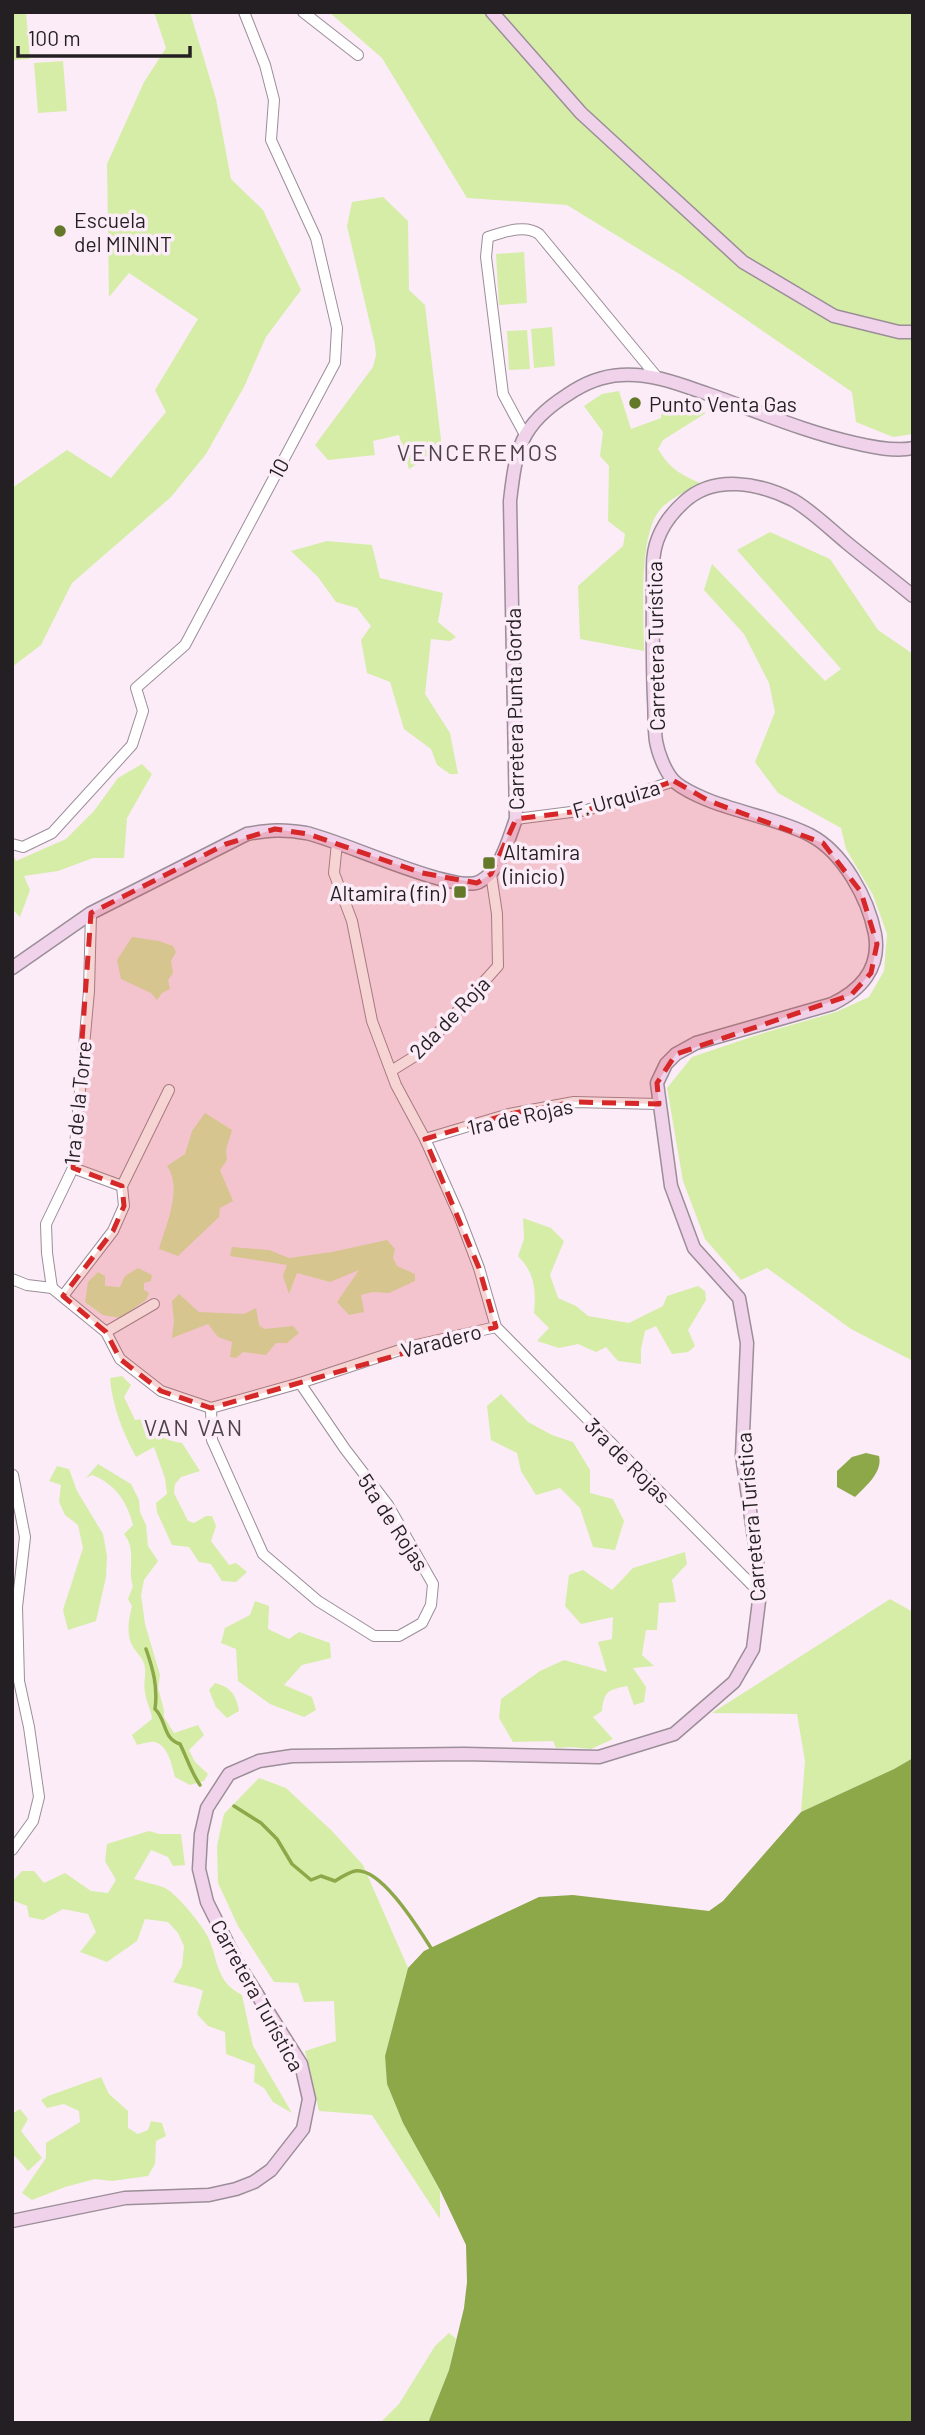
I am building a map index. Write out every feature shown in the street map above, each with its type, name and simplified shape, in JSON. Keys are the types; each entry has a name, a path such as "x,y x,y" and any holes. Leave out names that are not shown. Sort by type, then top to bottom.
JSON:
{"main road":[{"path":"492,12 581,113 743,262 834,316 899,332 913,332"},
{"name":"Carretera Punta Gorda","path":"491,874 516,819 510,501 514,462 524,433 549,407 593,380 620,375 657,377 835,439 870,446 913,448"},
{"name":"Carretera Turística","path":"12,2221 125,2198 209,2195 236,2189 254,2182 271,2170 303,2129 309,2099 301,2064 238,1964 207,1902 199,1869 201,1833 207,1808 229,1774 259,1761 292,1756 464,1754 599,1757 674,1734 734,1682 752,1649 760,1593 757,1552 741,1455 747,1343 739,1298 694,1248 671,1186 657,1083 666,1064 676,1054 696,1043 832,1004 851,995 871,973 877,944 861,892 823,843 808,834 709,801 674,781 656,742 653,553 671,514 687,499 704,489 724,484 745,484 770,490 795,501 913,596"},
{"path":"12,968 91,913 247,834 275,829 308,834 462,884 477,883 491,874"}],"street":[{"name":"10","path":"12,844 23,848 52,833 132,745 143,711 136,688 185,645 335,363 337,328 316,238 271,140 274,100 265,65 244,12"},
{"path":"303,12 358,55"},
{"path":"524,433 503,394 486,257 488,237 532,229 539,234 657,377"},
{"name":"F. Urquiza","path":"516,819 587,810 674,781"},
{"name":"Varadero","path":"211,1408 300,1384 412,1346 496,1327 479,1268 425,1139 391,1071 372,1021 352,921 334,873 337,843"},
{"name":"2da de Roja","path":"391,1071 420,1053 498,966 497,914 491,874"},
{"name":"1ra de la Torre","path":"52,1288 46,1224 73,1168 89,991 91,913"},
{"path":"63,1296 113,1231 124,1206 122,1186 169,1090"},
{"name":"1ra de Rojas","path":"425,1139 509,1114 574,1102 659,1104"},
{"path":"73,1168 122,1186"},
{"path":"12,1279 27,1285 52,1288 106,1332 120,1359 161,1391 211,1408"},
{"path":"106,1332 154,1304"},
{"name":"3ra de Rojas","path":"496,1327 760,1593"},
{"name":"5ta de Rojas","path":"211,1408 212,1440 263,1554 318,1601 374,1636 399,1636 422,1623 431,1605 433,1584 388,1505 300,1384"},
{"path":"12,1850 33,1821 38,1797 29,1727 19,1681 17,1606 26,1537 13,1475"}],"highlighted area":[{"path":"674,781 709,801 823,843 861,892 877,944 871,973 851,995 676,1054 657,1083 659,1104 574,1102 509,1114 425,1139 479,1268 496,1327 211,1408 161,1391 120,1359 106,1332 63,1296 113,1231 124,1206 122,1186 73,1168 91,913 226,844 275,829 308,834 422,873 477,883 491,874 516,819 587,810"}],"shaded area":[{"path":"12,12 26,12 30,59 12,60"},
{"path":"154,12 190,12 216,99 231,179 263,210 301,290 266,337 244,387 206,454 171,497 72,583 41,645 12,667 12,488 67,450 111,478 166,412 155,390 198,319 129,273 109,297 107,164 144,82 166,48"},
{"path":"329,12 913,12 913,434 893,437 856,422 852,392 681,275 567,205 467,198 382,58"},
{"path":"63,61 67,111 38,113 34,63"},
{"path":"383,197 408,221 409,290 425,305 442,448 409,469 399,435 373,441 375,455 328,460 315,445 373,367 375,345 347,226 352,202"},
{"path":"524,252 527,303 499,305 496,254"},
{"path":"552,327 555,366 534,368 531,329"},
{"path":"527,330 530,369 509,370 507,331"},
{"path":"619,391 631,429 661,418 662,401 706,413 663,440 658,449 676,470 700,483 668,503 652,523 645,558 644,651 580,639 578,586 623,546 625,534 608,521 609,466 600,456 603,432 584,406 602,394"},
{"path":"770,532 830,559 878,630 913,654 913,1361 851,1329 767,1268 741,1280 705,1239 683,1181 667,1088 692,1057 836,1012 869,997 884,971 887,934 873,895 846,849 841,828 778,793 755,762 775,712 769,683 744,634 704,590 712,564 825,681 841,669 737,550"},
{"path":"327,541 372,545 380,578 443,593 438,622 456,637 450,641 431,639 425,694 450,733 458,774 450,774 437,765 431,749 404,729 390,682 367,673 361,640 371,626 357,608 336,602 318,577 291,551"},
{"path":"142,764 152,774 127,818 124,858 93,858 58,871 24,876 30,890 20,917 12,909 12,853 16,861 66,839 94,811 118,778"},
{"path":"132,937 159,941 173,946 176,952 171,961 173,973 168,980 170,989 162,993 157,1000 151,993 121,979 117,960"},
{"path":"205,1113 232,1130 226,1150 227,1160 220,1170 233,1201 220,1208 219,1217 178,1256 159,1249 173,1196 172,1175 167,1166 185,1154 192,1131"},
{"path":"523,1218 551,1228 564,1241 550,1275 558,1298 576,1306 588,1316 629,1323 663,1306 667,1296 698,1286 705,1291 706,1300 688,1330 695,1346 688,1352 672,1354 656,1326 645,1331 641,1364 618,1361 606,1347 596,1352 578,1344 559,1348 537,1341 549,1328 534,1313 533,1282 524,1262 518,1256 524,1239"},
{"path":"387,1240 395,1249 393,1258 397,1266 415,1274 415,1281 389,1293 373,1292 361,1295 364,1312 349,1315 337,1302 359,1270 330,1282 297,1273 289,1294 283,1276 287,1265 230,1256 232,1247 269,1250 289,1258"},
{"path":"138,1268 152,1275 151,1281 144,1283 144,1290 149,1293 146,1300 120,1318 103,1315 85,1302 88,1282 98,1272 105,1276 105,1286 120,1287 125,1276"},
{"path":"179,1294 199,1312 244,1314 256,1308 259,1325 264,1329 293,1326 299,1333 287,1343 276,1343 266,1355 243,1352 236,1358 230,1357 232,1342 218,1337 208,1324 172,1338 172,1301"},
{"path":"122,1376 131,1385 124,1397 135,1420 146,1419 160,1436 182,1443 200,1471 181,1477 175,1484 174,1493 188,1521 194,1523 206,1516 212,1516 216,1526 211,1541 229,1565 236,1563 247,1572 236,1582 222,1581 211,1564 199,1562 189,1547 172,1545 157,1512 156,1503 167,1494 165,1478 154,1447 136,1457 116,1409 110,1378"},
{"path":"501,1394 528,1422 552,1435 573,1442 590,1470 590,1493 613,1499 624,1521 615,1550 593,1547 580,1508 560,1488 536,1495 521,1471 517,1453 491,1440 487,1406"},
{"path":"866,1453 879,1456 880,1462 873,1478 855,1497 837,1487 837,1471 852,1457"},
{"path":"98,1464 131,1484 139,1500 148,1546 158,1561 144,1580 141,1595 145,1624 160,1675 158,1688 164,1717 174,1733 198,1725 204,1735 189,1750 195,1762 208,1774 204,1781 190,1785 175,1777 169,1756 163,1747 152,1742 137,1745 132,1735 152,1719 144,1689 145,1665 129,1636 132,1606 128,1599 133,1586 130,1546 124,1534 133,1525 124,1501 108,1483 92,1475 86,1478"},
{"path":"57,1466 69,1469 77,1491 103,1534 107,1556 106,1577 96,1621 68,1630 63,1610 83,1548 78,1525 65,1515 59,1502 61,1485 49,1481"},
{"path":"685,1552 687,1564 672,1580 676,1602 659,1603 657,1630 646,1630 642,1655 654,1666 633,1668 646,1687 644,1702 634,1705 627,1686 616,1689 608,1692 602,1711 593,1717 613,1739 591,1749 556,1748 553,1741 513,1742 499,1718 501,1699 540,1671 564,1660 607,1672 598,1642 612,1639 613,1617 581,1624 565,1606 569,1575 583,1570 612,1590 633,1568"},
{"path":"890,1599 913,1612 913,1758 801,1812 805,1761 797,1714 712,1713"},
{"path":"255,1601 269,1606 268,1629 289,1639 299,1632 330,1643 331,1658 302,1665 284,1685 312,1697 316,1710 304,1717 270,1704 238,1681 236,1649 221,1643 225,1628 250,1615"},
{"path":"215,1683 229,1689 236,1700 239,1711 227,1718 216,1707 209,1690"},
{"path":"913,1758 913,2423 428,2423 449,2370 464,2308 467,2282 466,2245 440,2190 403,2123 387,2084 385,2056 408,1968 424,1951 539,1897 573,1895 709,1911 723,1901 801,1812"},
{"path":"259,1778 286,1788 332,1831 363,1865 408,1968 385,2056 387,2084 403,2123 440,2190 440,2219 372,2115 319,2111 305,2051 336,2041 334,2001 304,2002 298,1983 274,1982 238,1926 218,1883 217,1846 224,1814"},
{"path":"149,1831 181,1834 185,1865 173,1866 168,1857 151,1850 134,1879 170,1891 189,1910 205,1932 222,1977 242,1995 253,2046 292,2113 273,2102 264,2088 254,2082 255,2065 226,2054 225,2032 208,2026 197,2014 203,1991 173,1982 182,1966 184,1946 178,1933 168,1922 145,1919 137,1941 107,1962 80,1952 96,1932 88,1914 63,1909 43,1920 29,1917 27,1906 12,1900 12,1882 22,1871 34,1871 44,1883 65,1873 91,1891 108,1893 116,1880 105,1861 107,1844"},
{"path":"101,2077 109,2094 128,2111 128,2128 138,2134 148,2130 151,2121 162,2123 166,2136 156,2141 155,2164 148,2176 112,2181 95,2179 32,2200 22,2193 46,2158 46,2143 80,2122 79,2111 64,2104 47,2108 41,2100"},
{"path":"20,2109 28,2119 21,2131 42,2158 28,2171 15,2156 12,2158 12,2114"},
{"path":"449,2333 456,2339 449,2370 428,2423 380,2423 399,2404 435,2346"}],"waterway":[{"path":"146,1649 154,1678 155,1709 170,1738 180,1744 200,1785"},
{"path":"234,1806 261,1823 277,1839 292,1864 311,1880 321,1876 335,1881 355,1871 365,1872 376,1879 398,1900 431,1948"}],"place":[{"name":"Escuela del MININT","path":"60,231"},
{"name":"Punto Venta Gas","path":"635,403"},
{"name":"Altamira (inicio)","path":"489,863"},
{"name":"Altamira (fin)","path":"460,892"}],"district":[{"name":"VENCEREMOS","path":"478,452"},
{"name":"VAN VAN","path":"194,1427"}]}
